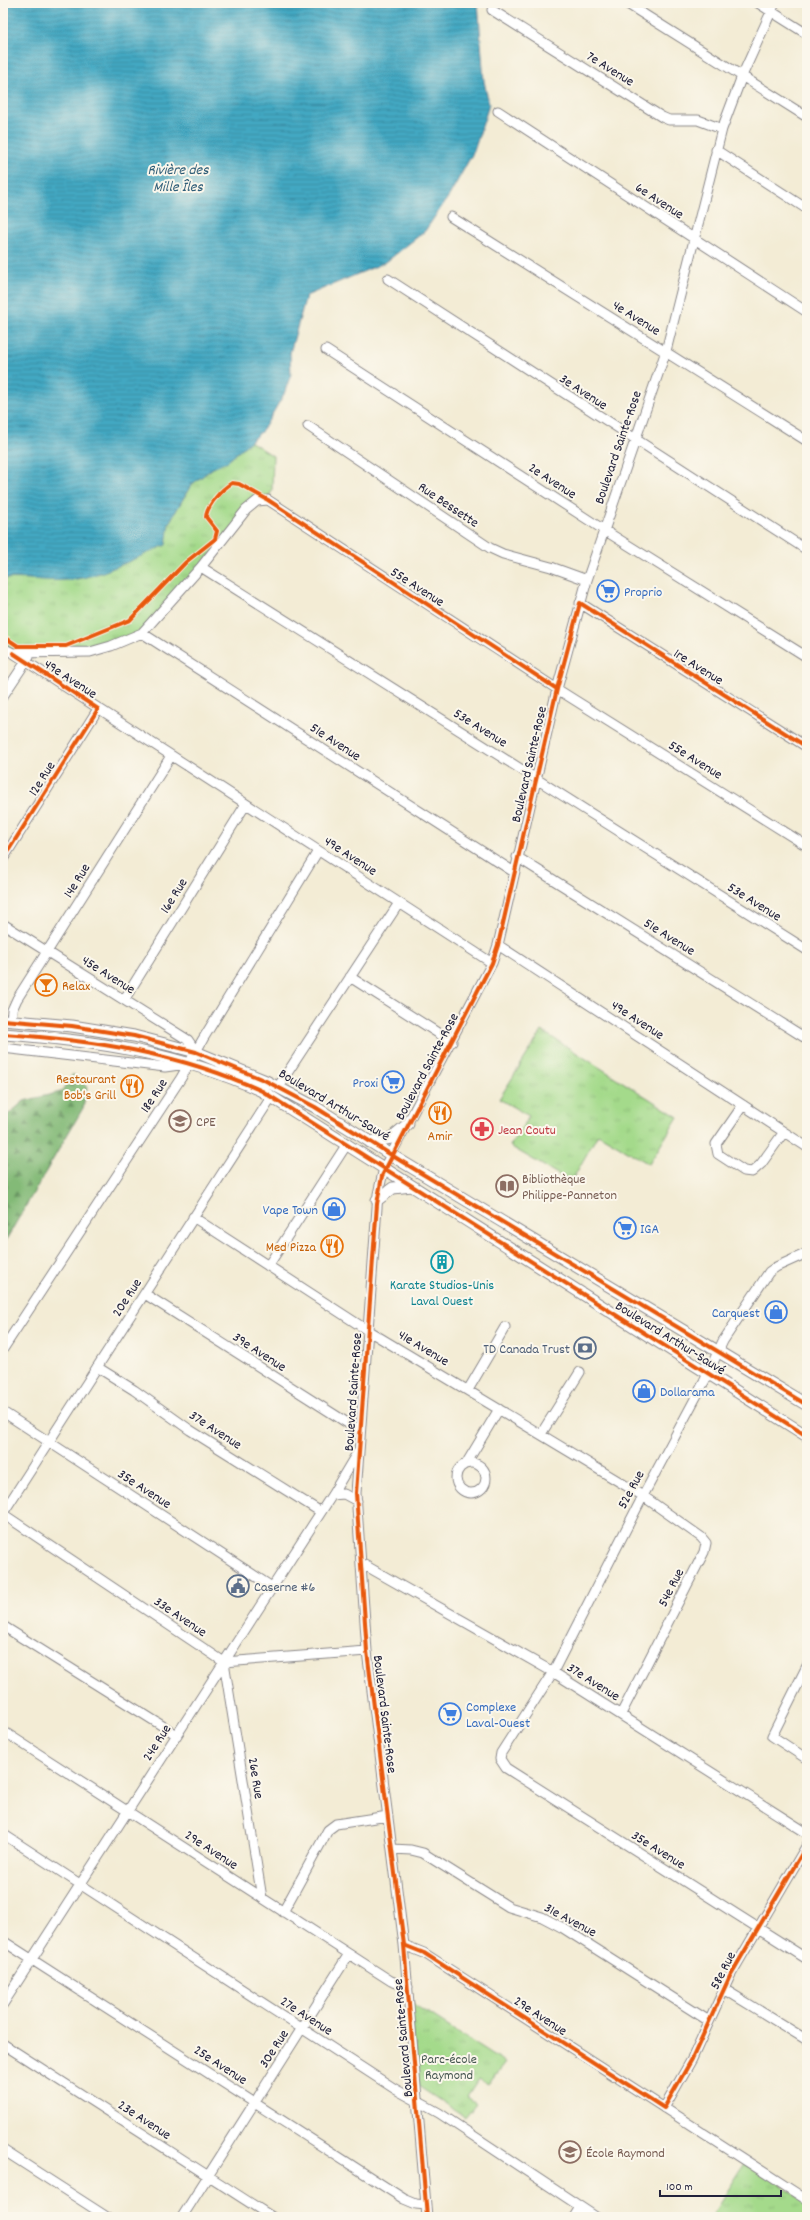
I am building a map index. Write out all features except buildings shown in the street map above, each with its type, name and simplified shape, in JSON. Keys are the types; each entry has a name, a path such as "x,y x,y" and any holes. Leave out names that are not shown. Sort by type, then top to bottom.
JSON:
{"main road":[{"name":"Boulevard Arthur-Sauvé","path":"7,1021 61,1024 113,1031 196,1052 278,1087 807,1405"},
{"name":"Boulevard Arthur-Sauvé","path":"3,1034 109,1045 189,1063 241,1082 272,1096 807,1436"},
{"path":"370,1142 391,1138 408,1124"},
{"path":"377,1200 393,1188 412,1186"}],"street":[{"path":"626,3 807,117"},
{"path":"758,3 807,34"},
{"name":"Boulevard Sainte-Rose","path":"427,2217 404,1945 367,1652 357,1501 358,1449 377,1200 384,1168 392,1156 452,1042 492,963 498,945 517,857 557,689 580,603 634,440 666,351 722,129 742,76 776,3"},
{"name":"7e Avenue","path":"492,10 662,117 668,120 698,120 722,129"},
{"name":"6e Avenue","path":"498,111 807,312"},
{"path":"716,150 807,209"},
{"name":"4e Avenue","path":"451,217 807,441"},
{"name":"3e Avenue","path":"388,279 634,440 807,550"},
{"name":"2e Avenue","path":"326,350 604,530 807,657"},
{"name":"Rue Bessette","path":"308,426 490,548 503,554 551,566 587,580"},
{"name":"55e Avenue","path":"201,566 246,510 257,501 268,500 557,689 807,846"},
{"path":"12,653 90,652 111,646 142,633 201,566"},
{"name":"53e Avenue","path":"201,566 807,950"},
{"name":"1re Avenue","path":"580,603 807,746"},
{"name":"51e Avenue","path":"142,633 514,872"},
{"name":"49e Avenue","path":"3,648 492,963"},
{"path":"3,696 32,653"},
{"name":"12e Rue","path":"3,859 98,708"},
{"name":"14e Rue","path":"7,1021 18,999 171,756"},
{"name":"16e Rue","path":"124,1000 246,804"},
{"name":"18e Rue","path":"3,1350 196,1052 318,850"},
{"name":"51e Avenue","path":"517,857 807,1039"},
{"path":"278,1087 399,903"},
{"name":"45e Avenue","path":"3,924 188,1040 196,1052"},
{"name":"49e Avenue","path":"498,945 807,1147"},
{"path":"350,977 452,1042"},
{"path":"3,1048 165,1067 189,1063"},
{"name":"20e Rue","path":"3,1514 272,1096"},
{"path":"742,1105 716,1144 718,1154 744,1171 752,1172 761,1164 784,1132"},
{"path":"268,1266 347,1144"},
{"name":"41e Avenue","path":"193,1217 367,1330 643,1496"},
{"name":"52e Rue","path":"500,1759 501,1753 553,1672 718,1351 769,1272 776,1267 807,1253"},
{"name":"39e Avenue","path":"145,1294 360,1431"},
{"path":"468,1390 505,1327"},
{"name":"37e Avenue","path":"97,1367 134,1390 190,1430 321,1512"},
{"path":"541,1434 580,1372"},
{"path":"466,1464 499,1409"},
{"name":"35e Avenue","path":"3,1412 272,1587"},
{"name":"24e Rue","path":"3,2004 332,1495 358,1449"},
{"path":"332,1495 344,1494 357,1501"},
{"name":"54e Rue","path":"621,1714 704,1552 706,1543 701,1537 643,1496"},
{"name":"33e Avenue","path":"3,1514 224,1662"},
{"name":"37e Avenue","path":"361,1563 553,1672 807,1833"},
{"path":"3,1626 177,1735"},
{"path":"224,1662 367,1652"},
{"name":"26e Rue","path":"224,1662 262,1898"},
{"path":"807,1666 772,1736 807,1759"},
{"name":"29e Avenue","path":"3,1731 349,1954 392,1981 408,1987"},
{"name":"35e Avenue","path":"500,1759 506,1768 807,1960"},
{"path":"283,1912 328,1830 336,1824 388,1816"},
{"name":"27e Avenue","path":"3,1834 395,2089 418,2100 596,2217"},
{"name":"58e Rue","path":"664,2108 692,2059 724,1989 807,1845"},
{"name":"31e Avenue","path":"392,1849 411,1850 423,1853 509,1907 542,1917 563,1928 709,2021"},
{"name":"25e Avenue","path":"3,1941 255,2102 404,2200 416,2204 426,2205"},
{"name":"29e Avenue","path":"404,1945 424,1953 807,2200"},
{"name":"30e Rue","path":"182,2217 349,1954"},
{"path":"724,1989 807,2040"},
{"name":"23e Avenue","path":"3,2044 272,2217"},
{"path":"3,2150 107,2217"},
{"path":"574,2217 580,2207"}],"green space":[{"path":"250,441 273,456 272,490 268,500 257,501 142,633 111,646 13,653 3,648 3,579 19,577 169,523 191,485 213,468 228,461"},
{"path":"542,1031 678,1117 649,1164 598,1134 571,1182 510,1146 529,1116 499,1099"},
{"path":"73,1074 87,1087 83,1108 3,1245 3,1119 24,1101 61,1092"},
{"name":"Parc-école Raymond","path":"410,2002 505,2063 488,2085 479,2079 467,2097 476,2103 465,2117 418,2086"},
{"path":"747,2160 807,2203 807,2217 711,2217"}],"water":[{"name":"Rivière des Mille Îles","path":"3,3 478,3 484,81 489,105 474,151 449,196 425,231 386,262 306,296 290,353 291,374 284,394 263,430 228,461 213,468 191,485 169,523 166,545 105,571 68,580 3,579"}],"cycle path":[{"path":"3,636 18,646 66,646 130,620 186,562 215,539 217,531 206,517 207,512 216,498 232,483 239,484 268,500 557,689"},
{"path":"427,2217 404,1945 367,1651 356,1493 377,1204 382,1176 492,963 498,945 557,689 580,603 807,747"},
{"path":"3,859 98,709 13,653"},
{"path":"3,1020 72,1026 134,1036 196,1052 266,1081 315,1107 401,1161 807,1405"},
{"path":"3,1034 69,1040 135,1050 199,1067 262,1091 807,1436"},
{"path":"404,1945 424,1953 664,2108 692,2059 730,1976 807,1845"}],"place":[{"name":"Proprio","path":"608,591"},
{"name":"Relax","path":"46,985"},
{"name":"Proxi","path":"393,1082"},
{"name":"Restaurant Bob's Grill","path":"132,1086"},
{"name":"Amir","path":"440,1113"},
{"name":"CPE","path":"180,1121"},
{"name":"Jean Coutu","path":"482,1129"},
{"name":"Bibliothèque Philippe-Panneton","path":"507,1186"},
{"name":"Vape Town","path":"334,1209"},
{"name":"IGA","path":"625,1228"},
{"name":"Med Pizza","path":"332,1246"},
{"name":"Karate Studios-Unis Laval Ouest","path":"442,1262"},
{"name":"Carquest","path":"776,1312"},
{"name":"TD Canada Trust","path":"585,1348"},
{"name":"Dollarama","path":"644,1391"},
{"name":"Caserne #6","path":"238,1586"},
{"name":"Complexe Laval-Ouest","path":"450,1714"},
{"name":"École Raymond","path":"570,2152"}]}
